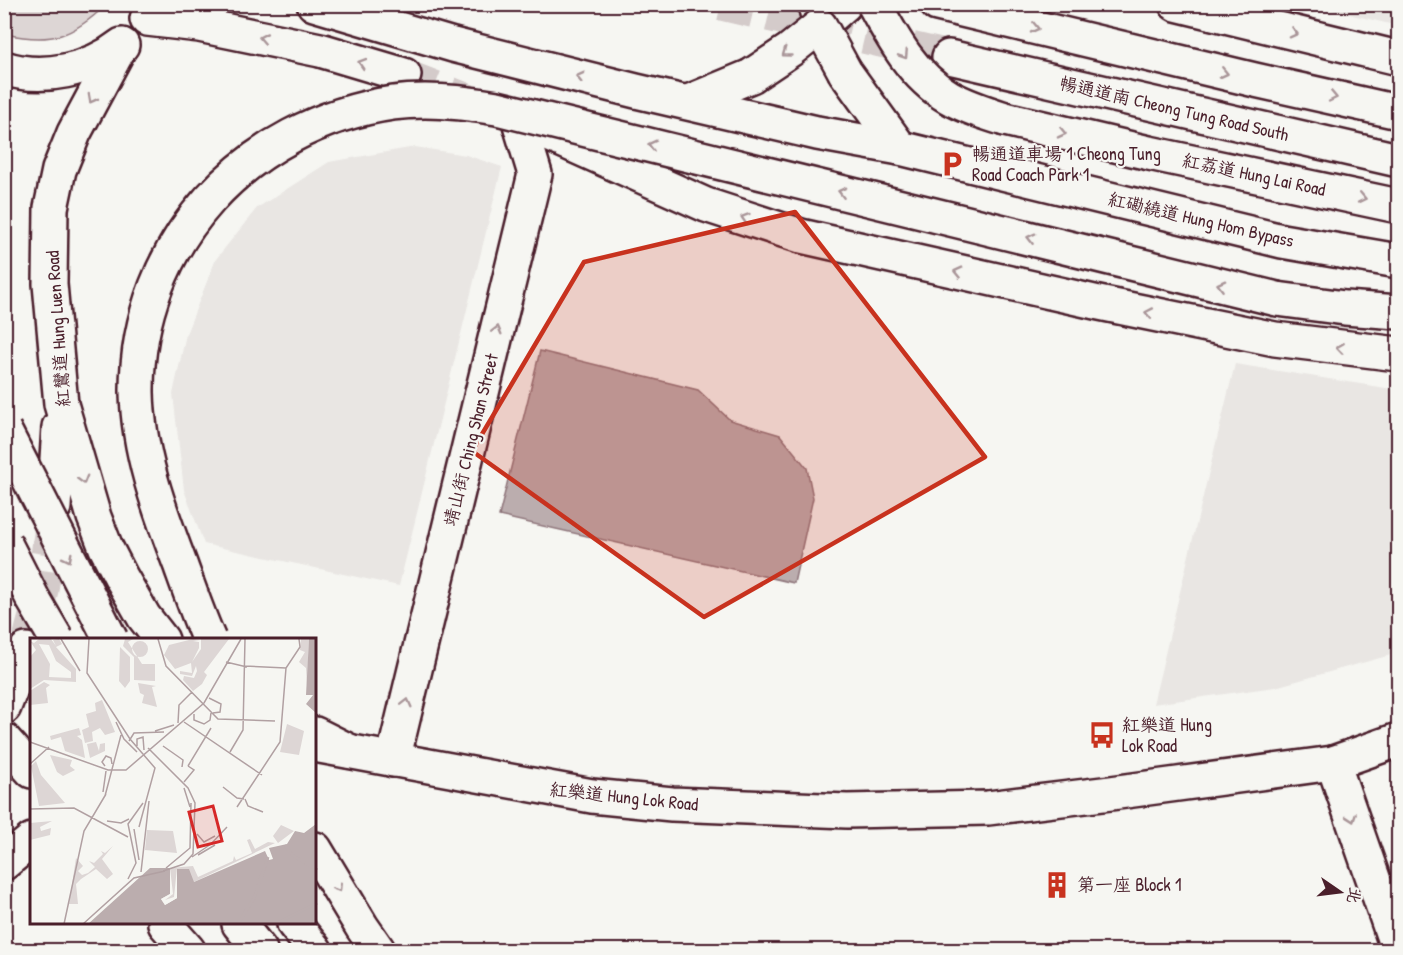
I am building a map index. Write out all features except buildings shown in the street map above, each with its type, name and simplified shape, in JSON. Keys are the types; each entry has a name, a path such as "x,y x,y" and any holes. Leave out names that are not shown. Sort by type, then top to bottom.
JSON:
{"main road":[{"name":"紅磡繞道 Hung Hom Bypass","path":"314,4 453,45 636,91 817,133 900,148 1282,241 1398,261"},
{"path":"688,102 751,76 790,50 817,15 844,4"},
{"name":"紅荔道 Hung Lai Road","path":"874,4 908,62 929,83 948,97 974,109 1016,122 1398,206"},
{"path":"937,4 1398,112"},
{"path":"1176,4 1398,58"},
{"path":"4,68 57,73 82,67 120,47 151,12 199,25 320,50 404,75"},
{"path":"817,15 845,72 900,148"},
{"name":"紅鸞道 Hung Luen Road","path":"120,47 74,133 59,170 51,208 50,284 61,404 94,517 106,548 144,617 160,638"},
{"name":"暢通道南 Cheong Tung Road South","path":"949,57 1398,160"},
{"path":"208,638 169,536 144,453 137,393 140,346 145,322 160,274 172,251 217,190 241,168 277,143 322,120 347,112 395,102 420,101 446,101 497,108 1277,299 1398,312"},
{"name":"靖山街 Ching Shan Street","path":"393,760 535,174 528,125 706,206 801,236 1099,303 1263,337 1350,350 1398,354"},
{"path":"54,507 61,404"},
{"path":"4,430 110,638"},
{"path":"4,542 56,638"},
{"path":"4,707 20,668"},
{"path":"316,734 349,751"},
{"path":"4,740 30,769"},
{"name":"紅樂道 Hung Lok Road","path":"316,745 592,796 693,805 847,811 988,808 1333,763 1398,740"},
{"path":"316,753 349,751"},
{"path":"1333,763 1398,950"},
{"path":"4,863 30,842"},
{"path":"316,851 378,951"},
{"path":"166,925 188,951"},
{"path":"240,925 260,951"},
{"path":"295,925 315,951"}],"highlighted area":[{"path":"795,212 985,457 704,617 472,451 584,262"}],"shaded area":[{"path":"5,4 106,5 71,31 49,38 36,38 5,34"},
{"path":"1311,5 1398,5 1398,26"},
{"path":"415,147 466,155 502,167 399,586 204,544 184,490 173,394 186,334 216,259 257,208 329,162"},
{"path":"540,351 698,390 730,420 780,435 807,468 813,498 794,583 499,516"},
{"path":"1235,364 1398,390 1398,653 1275,687 1153,704"}],"tunnel":[{"path":"721,4 949,57"},
{"path":"404,75 468,100"},
{"path":"26,650 42,590 54,507"}],"place":[{"name":"暢通道車場 1 Cheong Tung Road Coach Park 1","path":"952,164"},
{"name":"紅樂道 Hung Lok Road","path":"1102,735"},
{"name":"第一座 Block 1","path":"1057,885"}]}
